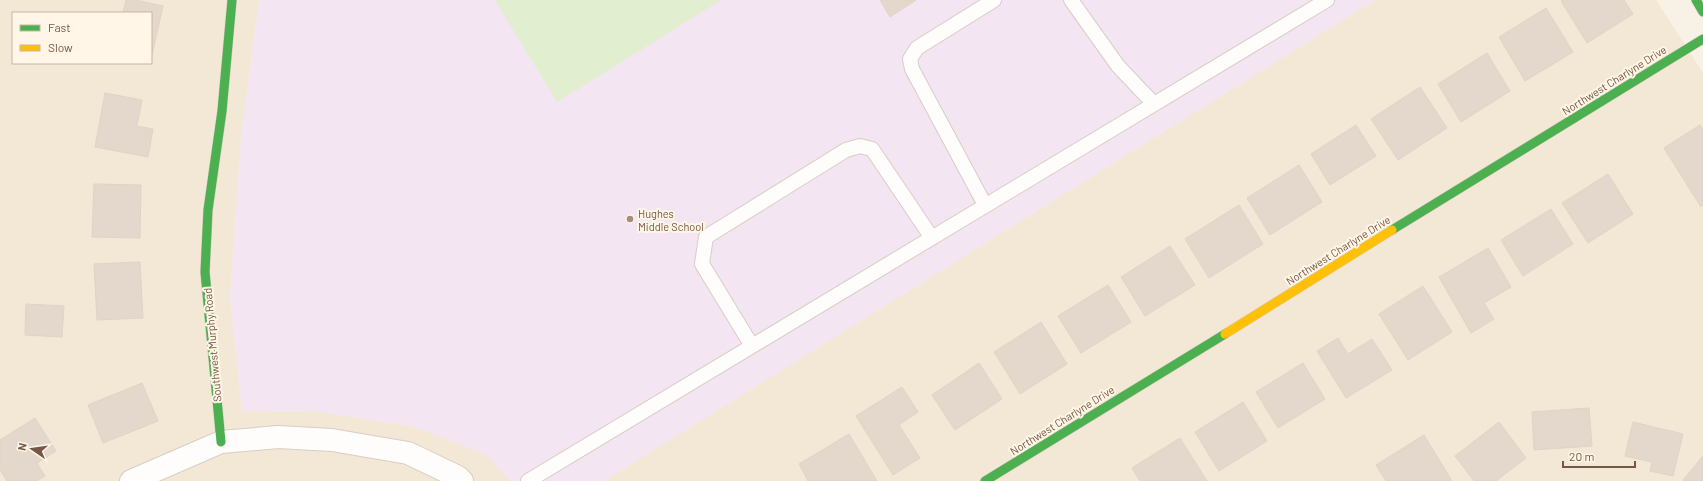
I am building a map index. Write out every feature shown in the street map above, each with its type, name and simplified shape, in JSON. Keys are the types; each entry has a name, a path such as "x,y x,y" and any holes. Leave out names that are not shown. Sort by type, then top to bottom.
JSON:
{"street":[{"name":"Southwest Murphy Road","path":"221,442 206,272 208,210 222,111 232,0"},
{"path":"1696,0 1703,12"},
{"name":"Northwest Charlyne Drive","path":"985,481 1703,40"},
{"path":"131,481 221,442 278,437 332,440 408,453 458,477 462,481"}],"lane":[{"path":"985,205 912,69 910,59 917,48 994,0"},
{"path":"1071,0 1118,66 1154,104"},
{"path":"528,481 1327,0"},
{"path":"752,346 702,264 706,237 846,150 860,146 872,149 932,238"}],"shaded area":[{"path":"0,0 259,0 241,139 230,298 242,411 320,412 415,427 487,455 510,481 0,481"},
{"name":"Hughes Middle School","path":"259,0 1375,0 604,481 510,481 487,455 415,427 320,412 242,411 230,298 241,139"},
{"path":"1375,0 1656,0 1703,73 1703,481 604,481"}],"green space":[{"path":"495,0 721,0 557,102"}],"building":[{"path":"126,0 136,0 163,6 152,55 152,12 123,12"},
{"path":"880,0 916,0 890,17"},
{"path":"1624,0 1633,14 1587,43 1561,1"},
{"path":"1546,8 1573,52 1525,81 1499,37"},
{"path":"1487,53 1510,91 1461,122 1438,84"},
{"path":"1420,87 1447,128 1398,160 1371,119"},
{"path":"105,93 142,100 137,126 153,129 148,157 95,147"},
{"path":"1356,125 1376,156 1330,185 1311,154"},
{"path":"1700,125 1703,130 1703,205 1701,207 1664,148"},
{"path":"1299,165 1322,202 1270,235 1247,198"},
{"path":"1608,174 1633,214 1588,243 1562,203"},
{"path":"94,184 141,185 140,238 92,237"},
{"path":"1239,205 1263,244 1209,278 1185,239"},
{"path":"1551,209 1573,244 1523,276 1501,240"},
{"path":"1170,246 1195,285 1145,316 1121,277"},
{"path":"1488,248 1511,287 1484,303 1494,319 1471,333 1439,277"},
{"path":"140,262 143,318 97,320 94,264"},
{"path":"1108,285 1131,322 1081,353 1058,316"},
{"path":"1423,286 1452,332 1408,360 1379,314"},
{"path":"26,304 64,306 62,337 25,335"},
{"path":"1041,322 1067,364 1020,394 994,352"},
{"path":"1338,338 1348,354 1372,339 1392,370 1346,398 1317,351"},
{"path":"979,363 1002,399 955,430 932,395"},
{"path":"1303,363 1325,399 1278,428 1256,392"},
{"path":"142,383 158,421 103,443 88,405"},
{"path":"902,387 918,412 899,425 920,458 893,475 856,416"},
{"path":"1243,402 1267,441 1219,471 1195,432"},
{"path":"1589,408 1592,446 1534,450 1532,412"},
{"path":"35,418 56,451 37,463 45,476 37,481 7,481 0,470 0,440"},
{"path":"1499,422 1526,458 1496,481 1474,481 1455,456"},
{"path":"1633,422 1683,434 1673,476 1650,471 1652,462 1625,456"},
{"path":"849,434 877,481 808,481 799,464"},
{"path":"1424,435 1452,481 1386,481 1376,465"},
{"path":"1180,438 1207,481 1140,481 1132,468"},
{"path":"1703,456 1703,481 1683,480"}],"traffic: fast":[{"path":"221,442 205,272 208,210 222,111 232,0"},
{"path":"1696,0 1703,12"},
{"path":"1392,230 1703,39"},
{"path":"985,481 1225,334"}],"traffic: slow":[{"path":"1225,334 1392,230"}],"place":[{"name":"Hughes Middle School","path":"630,219"}]}
